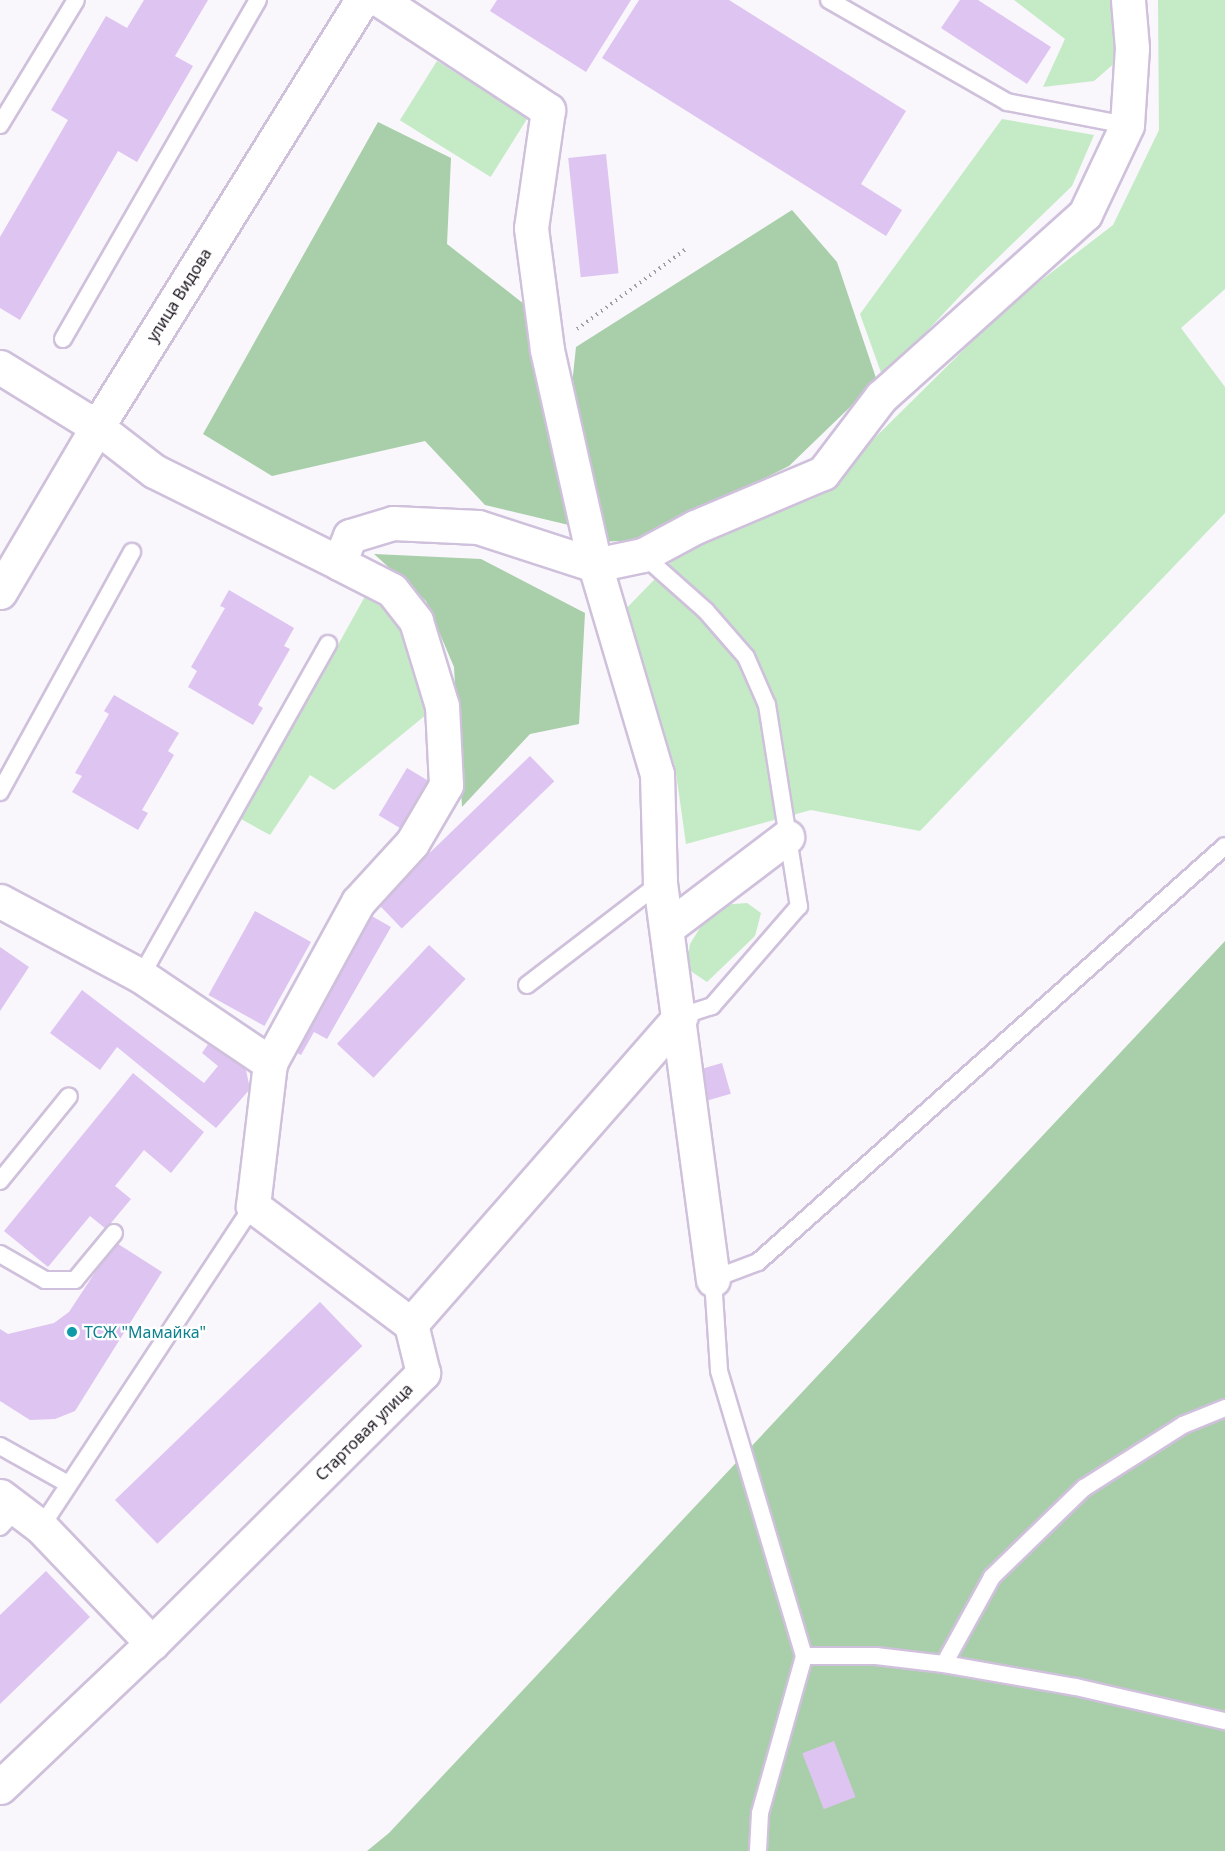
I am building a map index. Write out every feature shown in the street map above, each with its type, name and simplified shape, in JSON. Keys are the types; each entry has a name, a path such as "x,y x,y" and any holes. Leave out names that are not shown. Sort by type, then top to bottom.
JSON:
{"street":[{"name":"улица Видова","path":"0,592 97,428 362,0"},
{"path":"380,0 548,110 531,228 547,350 595,565 657,774 660,883 681,1016 712,1279"},
{"path":"339,563 351,536 393,523 478,527 595,565 643,555 695,527 823,473 881,397 1085,214 1127,125 1132,48 1128,0"},
{"path":"0,367 97,428 154,471 392,590 416,621 442,706 446,785 412,843 358,902 270,1063 253,1206 411,1324 681,1016"},
{"path":"668,928 787,837"},
{"path":"0,901 141,976 270,1063"},
{"name":"Стартовая улица","path":"0,1787 152,1643 423,1373 411,1324"},
{"path":"15,1515 152,1643"}],"lane":[{"path":"0,125 76,0"},
{"path":"63,339 258,0"},
{"path":"829,0 1007,102 1127,125"},
{"path":"0,792 132,552"},
{"path":"643,555 706,611 746,657 766,705 799,906 712,1006 681,1016"},
{"path":"141,976 328,644"},
{"path":"758,1851 760,1813 804,1656 719,1370 712,1279 758,1262 1225,846"},
{"path":"527,985 660,883"},
{"path":"0,1181 69,1096"},
{"path":"15,1515 68,1484 253,1206"},
{"path":"0,1254 45,1280 75,1280 114,1233"},
{"path":"944,1664 992,1577 1083,1488 1183,1425 1225,1408"},
{"path":"0,1446 68,1484"},
{"path":"804,1656 876,1656 944,1664 1077,1687 1225,1721"}],"path":[{"path":"547,350 686,249"}],"green space":[{"path":"1014,0 1117,0 1117,61 1094,81 1043,87 1065,39"},
{"path":"1158,0 1225,0 1225,289 1181,328 1225,387 1225,513 920,831 811,810 686,844 675,766 620,615 681,552 814,498 1008,306 1113,225 1159,130"},
{"path":"437,61 528,118 491,177 400,120"},
{"path":"1002,119 1094,135 1072,186 974,281 883,378 860,314"},
{"path":"378,122 451,158 447,244 524,304 573,526 485,505 425,441 272,476 203,434"},
{"path":"792,210 837,262 877,381 789,466 640,540 599,542 571,394 576,347"},
{"path":"374,554 481,559 585,613 579,724 530,734 462,807 454,667 426,601"},
{"path":"368,591 388,598 406,626 432,710 334,790 310,775 270,835 241,819"},
{"path":"747,903 761,913 755,936 707,982 686,968 690,944 706,918 721,905"},
{"path":"1225,941 1225,1851 367,1851 389,1833"}],"building":[{"path":"144,0 208,0 175,56 193,66 137,162 118,151 20,320 0,308 0,237 68,120 51,110 106,16 127,28"},
{"path":"497,0 631,0 586,72 490,11"},
{"path":"639,0 729,0 906,111 861,184 902,210 886,236 602,58"},
{"path":"960,0 978,0 1051,47 1027,84 941,28"},
{"path":"606,154 619,273 581,277 568,158"},
{"path":"229,590 294,628 284,646 290,649 258,705 263,708 253,725 188,687 197,671 191,667 225,608 220,606"},
{"path":"114,695 179,733 168,751 174,755 142,810 148,813 138,830 72,792 82,776 75,773 109,714 104,711"},
{"path":"530,756 554,781 402,928 377,903"},
{"path":"407,768 435,785 407,832 379,815"},
{"path":"255,911 311,942 264,1026 208,995"},
{"path":"370,915 391,927 327,1039 314,1032 301,1055 292,1050"},
{"path":"429,945 466,979 373,1078 337,1044"},
{"path":"0,947 29,967 0,1011"},
{"path":"82,990 204,1083 218,1066 202,1053 211,1040 246,1070 250,1089 216,1128 117,1047 100,1070 50,1033"},
{"path":"722,1063 731,1094 704,1101 695,1071"},
{"path":"133,1073 204,1132 171,1173 144,1150 115,1186 131,1199 106,1229 90,1216 48,1267 4,1231"},
{"name":"ТСЖ \"Мамайка\"","path":"115,1242 162,1272 75,1411 55,1419 30,1420 0,1401 0,1329 8,1334 54,1323 69,1312"},
{"path":"320,1302 362,1346 157,1544 115,1500"},
{"path":"46,1571 90,1617 0,1704 0,1615"},
{"path":"834,1741 856,1797 824,1809 802,1753"}],"place":[{"name":"ТСЖ \"Мамайка\"","path":"72,1332"}]}
